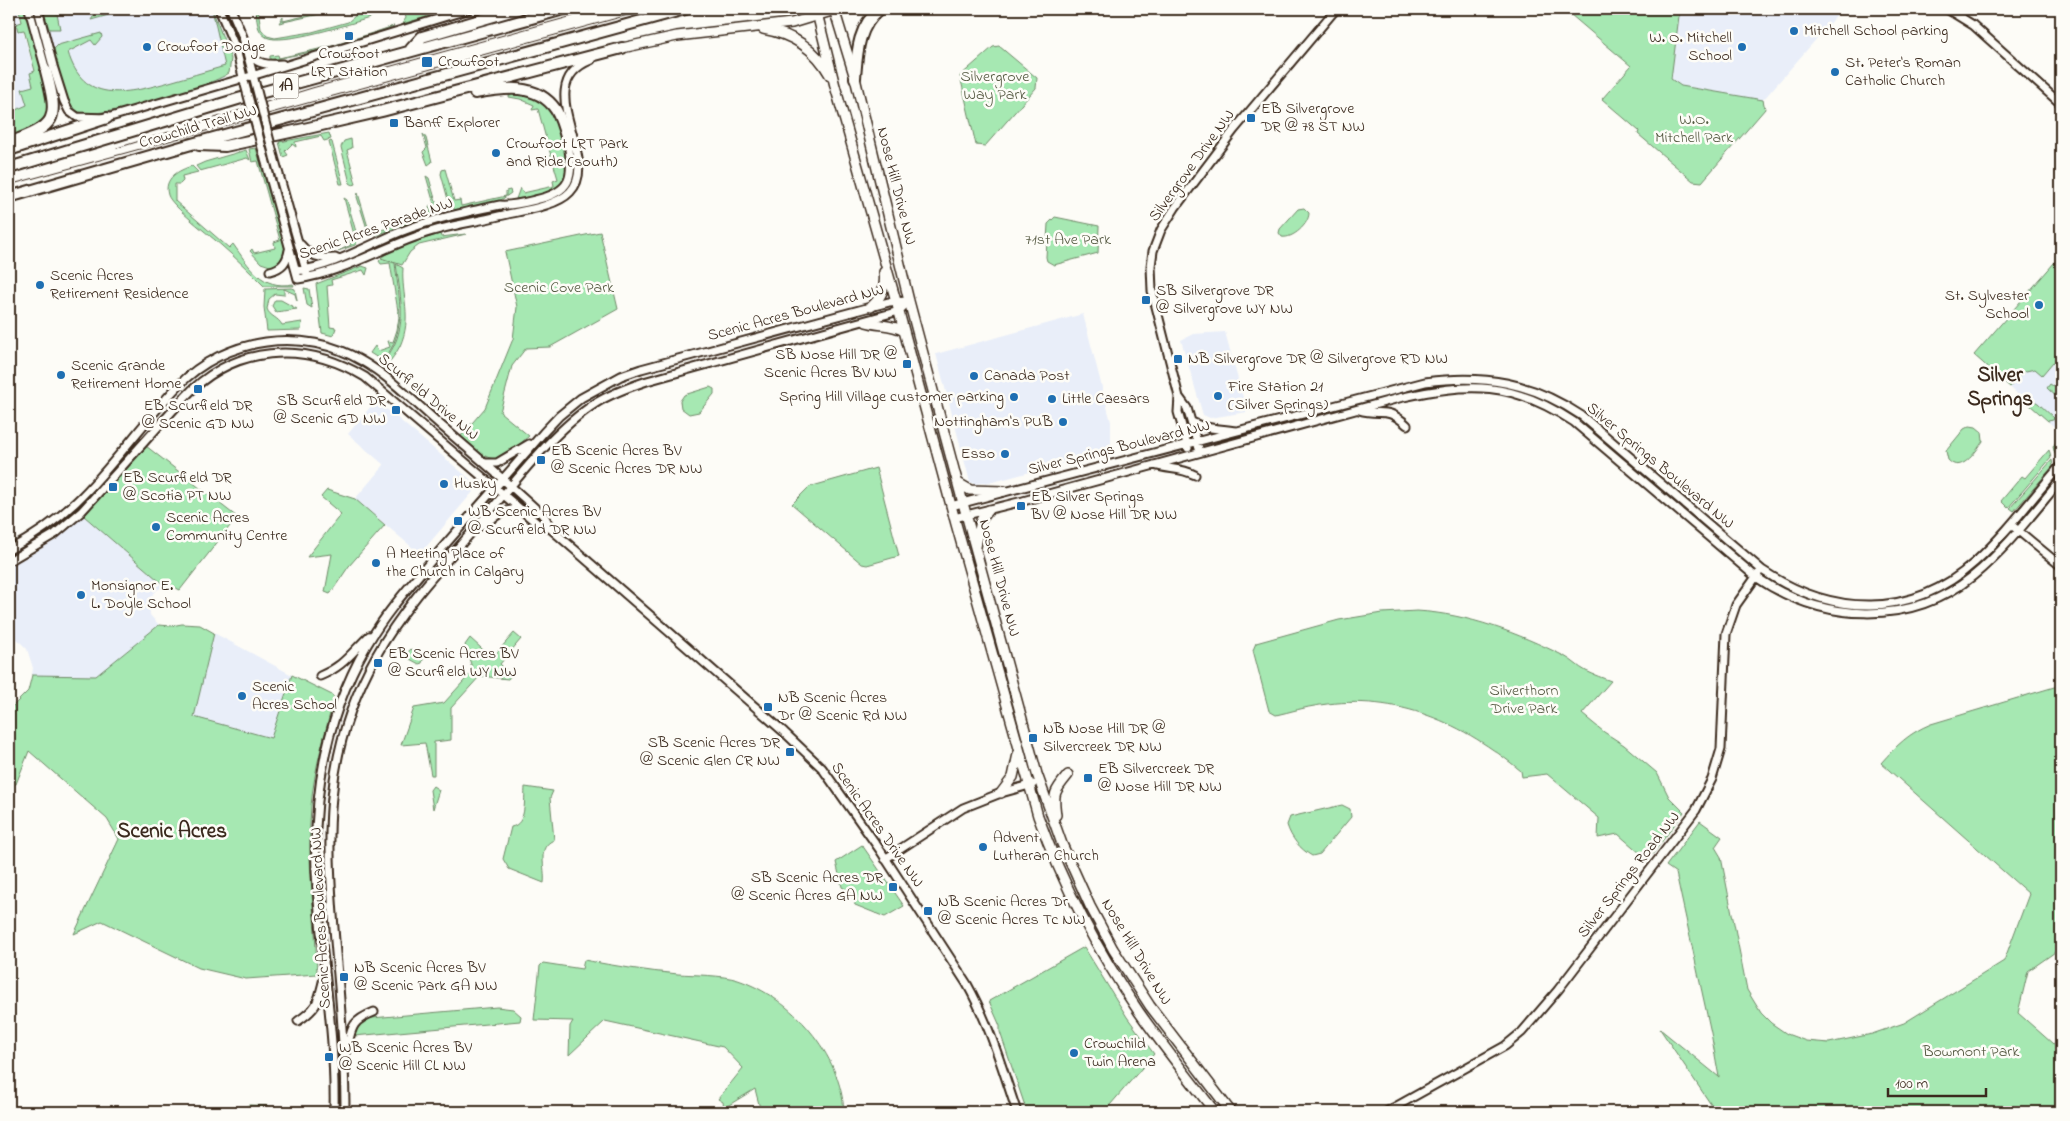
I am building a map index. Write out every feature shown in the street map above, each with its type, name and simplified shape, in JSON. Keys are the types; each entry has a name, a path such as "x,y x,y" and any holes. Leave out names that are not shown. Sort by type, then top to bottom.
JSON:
{"highway":[{"path":"410,50 422,37 518,9"},
{"name":"Crowchild Trail NW","path":"9,168 238,99 564,9"},
{"name":"Crowchild Trail NW","path":"9,197 188,145 685,9"},
{"path":"855,78 858,48 863,30 872,15 880,9"},
{"path":"188,145 225,146 428,99 622,48"},
{"path":"9,143 37,132 46,127 52,120 54,110 50,70"},
{"path":"428,99 443,99 498,89 520,88 535,93 547,100 558,115 568,144"},
{"path":"9,150 108,118"}],"main road":[{"name":"Nose Hill Drive NW","path":"836,9 855,78 909,301 966,516 1040,782 1058,832 1090,906 1113,949 1150,1006 1231,1112"},
{"path":"622,48 677,36 792,23 817,12 836,9"},
{"name":"Nose Hill Drive NW","path":"817,12 835,86 896,301 954,518 1028,785 1048,846 1072,898 1139,1010 1215,1112"},
{"path":"753,28 785,35 804,43 818,58 835,86"},
{"path":"871,307 879,300 883,290 885,280 882,255"},
{"path":"866,322 875,325 894,326 904,331"},
{"path":"958,483 970,490 1004,492"},
{"path":"976,550 981,520 989,510"},
{"path":"1002,793 1015,771 1018,744"},
{"path":"1058,832 1053,797 1054,791 1068,775"}],"street":[{"path":"29,9 50,70 69,111 76,116 108,118 244,80 470,9"},
{"path":"38,9 50,70"},
{"path":"219,9 236,49 298,280 307,274 338,269 400,242 438,229 494,218 546,204 564,197 575,186 579,168 566,104 565,87 569,75 582,64 622,48"},
{"path":"231,9 243,37 307,274"},
{"name":"Silvergrove Drive NW","path":"1189,455 1178,412 1179,397 1152,291 1151,266 1153,251 1161,230 1175,208 1234,130 1336,9"},
{"path":"1948,9 1973,25 2061,104"},
{"path":"246,50 259,63 298,62"},
{"name":"Scenic Acres Parade NW","path":"296,272 307,274 338,258 437,219 500,205 518,204 556,194 565,187 571,176 572,165 568,144"},
{"path":"300,244 316,257 324,259 338,258"},
{"path":"270,272 282,266 287,259 290,248"},
{"name":"Scenic Acres Boulevard NW","path":"334,1112 332,1046 316,872 315,838 319,789 326,749 343,695 375,632 402,594 495,487 559,416 581,398 621,376 655,365 871,307 896,301 909,301"},
{"name":"Scenic Acres Boulevard NW","path":"345,1112 345,1061 329,852 330,803 338,756 355,700 375,657 388,635 421,591 475,528 565,427 583,412 610,396 647,381 899,312 909,301"},
{"name":"Scurfield Drive NW","path":"9,550 41,531 77,501 191,374 217,357 233,350 259,343 288,340 314,343 336,348 360,360 383,376 511,487"},
{"name":"Scurfield Drive NW","path":"9,561 55,534 81,512 202,380 235,362 272,353 315,356 335,361 354,370 375,385 504,495"},
{"name":"Silver Springs Boulevard NW","path":"951,506 1426,382 1474,378 1518,385 1549,397 1582,416 1762,570 1801,592 1826,600 1851,604 1892,603 1927,593 1951,580 1980,558 2061,465"},
{"name":"Silver Springs Boulevard NW","path":"954,518 1421,393 1459,387 1493,389 1512,393 1557,410 1590,434 1756,577 1773,589 1822,609 1861,614 1895,611 1929,601 1955,588 1986,564 2061,480"},
{"name":"Silvergrove Drive NW","path":"1179,397 1187,408 1200,452"},
{"path":"1359,410 1368,413 1389,413 1397,416 1407,425"},
{"path":"1192,422 1206,428 1224,428 1239,431"},
{"path":"485,463 497,464 504,461 543,433"},
{"path":"1154,465 1162,468 1179,468 1195,475"},
{"path":"1068,474 1070,488"},
{"name":"Scenic Acres Drive NW","path":"511,487 545,517 551,529 814,760 834,784 937,937 979,1006 993,1040 1017,1112"},
{"name":"Scenic Acres Drive NW","path":"504,495 539,525 551,529"},
{"path":"475,528 504,511 520,509"},
{"path":"2011,524 2061,566"},
{"name":"Silver Springs Road NW","path":"1386,1112 1505,1046 1522,1032 1558,990 1696,810 1712,779 1721,749 1726,634 1736,605 1762,570"},
{"path":"320,676 335,670 343,664 375,632"},
{"path":"885,858 963,808 1002,793 1040,782"},
{"path":"298,1021 311,1012 317,1003 325,972"},
{"path":"345,1061 353,1025 357,1019 374,1012"}],"shaded area":[{"path":"9,9 17,9 44,107 9,122"},
{"path":"43,9 213,9 231,57 230,71 222,79 150,102 114,111 81,113 71,106 68,99"},
{"name":"W. O. Mitchell School","path":"1685,9 1735,9 1788,15 1840,12 1763,100 1681,86 1671,79 1679,16"},
{"name":"St. Sylvester School","path":"2061,255 2061,433 1974,355"},
{"path":"1083,314 1111,422 1111,450 997,481 974,484 970,482 936,354"},
{"path":"1225,332 1247,412 1210,418 1203,415 1181,340 1193,334"},
{"path":"376,400 478,486 420,554 355,499 384,465 348,434"},
{"name":"Monsignor E. L. Doyle School","path":"84,516 165,586 157,590 149,599 150,615 159,625 96,676 32,675 33,668 27,649 9,631 9,567 56,540"},
{"name":"Scenic Acres School","path":"214,633 292,675 271,738 194,717"}],"green space":[{"path":"12,9 26,9 49,91 50,103 48,116 41,124 14,136 12,133 9,135 9,113 27,105 22,89 33,86 30,73 35,71 24,30 18,31 16,24 22,22 19,10 13,12"},
{"path":"43,9 56,9 60,29 49,29"},
{"path":"104,9 115,9 112,14 91,20 95,14"},
{"path":"212,9 231,59 229,73 177,94 127,108 86,113 75,110 71,105 65,91 54,49 58,45 101,33 102,37 95,45 91,40 68,52 75,69 84,80 95,88 107,91 121,92 151,87 225,66"},
{"path":"223,9 226,9 244,53 248,72 245,71"},
{"path":"256,9 258,9 261,29 267,36 275,38 312,32 348,22 363,9 372,9 374,12 370,18 333,29 286,39 274,39 266,37 260,32"},
{"path":"335,9 343,9 279,23 283,17 283,21"},
{"path":"415,9 453,9 402,24 406,18 405,14 413,12"},
{"name":"W.O. Mitchell Park","path":"1564,9 1685,9 1679,16 1671,79 1681,86 1763,100 1765,109 1702,182 1693,181 1638,134 1639,131 1602,99 1631,66"},
{"path":"394,26 331,48 270,60 270,56 278,55 279,58 332,46"},
{"name":"Silvergrove Way Park","path":"999,46 1037,78 1036,88 985,146 976,145 960,76 993,47"},
{"path":"510,92 532,96 547,107 557,123 563,144 548,146 538,109 532,110 534,105 509,97"},
{"path":"329,133 331,139 324,141 321,136 295,142 296,147 292,144 285,151 288,155 283,157 279,142"},
{"path":"423,134 426,138 432,162 428,165 423,152 427,148"},
{"path":"351,139 352,148 347,150 356,184 353,185 350,183 341,147 344,141"},
{"path":"331,141 343,184 340,184 329,142"},
{"path":"563,145 567,154 568,164 564,181 558,187 543,194 516,199 520,188 523,193 554,186 553,181 558,179 549,149"},
{"path":"256,148 284,245 285,253 282,262 273,267 261,263 250,251 252,249 254,253 275,248 274,242 280,240 258,161 252,162 249,149"},
{"path":"246,150 250,160 247,158 200,171 196,166 205,162"},
{"path":"192,166 198,172 182,176 183,181 180,184 175,184 175,201 229,248 233,244 251,268 264,280 282,285 293,284 294,286 264,286 176,206 168,195 167,189 170,179 177,172"},
{"path":"445,169 454,201 460,200 461,206 506,196 506,191 510,190 511,193 501,200 455,210 449,203 441,174 442,170"},
{"path":"426,176 429,178 438,209 435,213 377,235 369,235 357,197 358,193 368,227 373,226 376,232 431,212 429,206 434,204"},
{"path":"344,198 347,200 358,239 355,245 338,251 351,245 349,240 355,238"},
{"path":"1304,208 1309,213 1306,222 1300,230 1291,236 1282,237 1279,233 1280,229 1298,209"},
{"name":"71st Ave Park","path":"1055,217 1099,226 1098,253 1054,265 1047,261 1048,224"},
{"name":"Scenic Cove Park","path":"600,232 618,309 550,347 526,348 512,366 500,412 529,436 501,457 494,459 488,457 460,437 485,408 513,339 517,307 505,252"},
{"path":"440,234 441,237 466,234 419,245 410,252 402,265 381,258 399,248"},
{"name":"St. Sylvester School","path":"2061,255 2061,354 2059,359 2055,363 2053,362 2042,375 2035,369 2026,371 2010,387 1974,355"},
{"path":"381,259 395,263 400,318 396,339 389,353 381,360 370,353 375,346 378,351 390,347 388,341 393,342 399,317 390,263 381,264 379,261"},
{"path":"396,264 403,268 406,326 400,346 386,365 383,362 397,339 400,327 401,303"},
{"path":"362,266 368,268 366,275 363,270 331,280 332,285 327,286 330,327 336,328 333,336 322,333 316,284"},
{"path":"292,288 295,289 297,301 295,294 284,289 284,295 275,294 269,299 267,309 282,325 302,322 301,330 267,331 264,307 265,289"},
{"path":"304,288 309,289 312,308 307,305"},
{"path":"275,300 281,300 297,309 276,312 272,306"},
{"path":"1498,384 1530,391 1572,412 1750,564 1752,570 1586,428 1498,387"},
{"path":"2050,384 2061,391 2061,401 2047,388"},
{"path":"710,387 714,389 714,394 699,412 689,414 681,408 680,401 684,395"},
{"path":"2024,396 2038,403 2054,418 2053,420 2048,421 2021,397"},
{"path":"1381,397 1381,400 1299,422 1298,419"},
{"path":"2058,414 2061,416 2061,447 2055,454 2053,447 2060,435 2058,427 2060,421 2056,419 2055,422 2054,418"},
{"path":"1970,426 1976,427 1982,432 1983,441 1967,460 1958,465 1953,464 1948,460 1946,451 1964,429"},
{"path":"146,446 237,517 180,590 165,586 84,516"},
{"path":"2049,450 2051,458 2008,508 2001,501 2022,476 2025,478"},
{"path":"2052,460 2053,466 2014,511 2010,508"},
{"path":"876,468 899,556 867,565 862,564 792,504 809,487"},
{"path":"327,490 355,499 385,525 349,566 330,594 325,592 332,554 307,557 341,514 321,497"},
{"name":"Silverthorn Drive Park","path":"1417,611 1474,620 1511,632 1564,656 1586,671 1611,681 1582,714 1624,745 1657,773 1669,797 1684,812 1648,860 1618,834 1598,838 1599,818 1547,774 1522,777 1521,771 1476,739 1428,716 1403,708 1349,702 1314,706 1276,715 1269,711 1253,650 1256,643 1339,620 1382,613"},
{"path":"182,624 200,625 214,633 194,717 271,738 292,675 332,695 334,698 317,765 311,806 310,869 317,974 246,979 199,968 102,921 74,934 119,839 107,819 29,751 16,784 9,784 9,710 28,691 32,675 96,676 159,625 171,626"},
{"path":"514,633 521,639 500,664 512,675 508,679 480,676 451,708 451,740 434,742 434,775 431,775 425,743 401,745 414,708 444,703 473,671 465,645 470,638 492,658"},
{"path":"411,649 424,656 422,663 419,664 408,658 407,653"},
{"name":"Bowmont Park","path":"2061,685 2061,948 2028,971 2018,1013 2061,1051 2061,1112 1716,1112 1660,1029 1719,1077 1676,873 1666,866 1700,821 1722,837 1715,847 1721,857 1747,990 1761,1013 1771,1023 1787,1034 1806,1041 1829,1043 1872,1034 1904,1023 2004,961 2029,894 1881,763 1904,740 1916,731 1931,724"},
{"path":"433,786 439,790 433,809 430,790"},
{"path":"525,787 553,791 550,798 554,840 548,843 543,852 544,883 509,869 503,859 511,827 520,821 524,811"},
{"path":"1342,805 1350,809 1351,817 1320,854 1312,856 1296,843 1287,825 1290,817"},
{"path":"862,845 904,906 885,917 855,905 851,893 842,887 836,862"},
{"path":"1084,947 1127,1017 1154,1054 1104,1112 1027,1112 1000,1032 1000,1026 989,1001"},
{"path":"584,960 678,974 725,977 758,988 794,1014 823,1049 834,1069 841,1090 844,1112 761,1112 755,1089 724,1108 723,1102 718,1099 743,1068 723,1047 605,1021 569,1055 570,1026 573,1021 534,1020 540,966 543,963 582,969"},
{"path":"497,1007 513,1009 521,1016 520,1021 354,1036 360,1024 372,1018"},
{"path":"249,1105 268,1106 273,1112 244,1112 245,1107"}],"tram line":[{"path":"117,148 312,88 598,9"},
{"path":"9,185 650,9"}],"place":[{"name":"Mitchell School parking","path":"1794,31"},
{"name":"Crowfoot LRT Station","path":"349,36"},
{"name":"Crowfoot Dodge","path":"147,47"},
{"name":"W. O. Mitchell School","path":"1742,47"},
{"name":"Crowfoot","path":"427,62"},
{"name":"St. Peter's Roman Catholic Church","path":"1835,72"},
{"name":"EB Silvergrove DR @ 78 ST NW","path":"1251,118"},
{"name":"Banff Explorer","path":"394,123"},
{"name":"Crowfoot LRT Park and Ride (south)","path":"496,153"},
{"name":"Scenic Acres Retirement Residence","path":"40,285"},
{"name":"SB Silvergrove DR @ Silvergrove WY NW","path":"1146,300"},
{"name":"St. Sylvester School","path":"2039,305"},
{"name":"NB Silvergrove DR @ Silvergrove RD NW","path":"1178,359"},
{"name":"SB Nose Hill DR @ Scenic Acres BV NW","path":"907,364"},
{"name":"Scenic Grande Retirement Home","path":"61,375"},
{"name":"Canada Post","path":"974,376"},
{"name":"EB Scurfield DR @ Scenic GD NW","path":"198,389"},
{"name":"Fire Station 21 (Silver Springs)","path":"1218,396"},
{"name":"Spring Hill Village customer parking","path":"1014,397"},
{"name":"Little Caesars","path":"1052,399"},
{"name":"SB Scurfield DR @ Scenic GD NW","path":"396,410"},
{"name":"Nottingham's PUB","path":"1063,422"},
{"name":"Esso","path":"1005,454"},
{"name":"EB Scenic Acres BV @ Scenic Acres DR NW","path":"541,460"},
{"name":"Husky","path":"444,484"},
{"name":"EB Scurfield DR @ Scotia PT NW","path":"113,487"},
{"name":"EB Silver Springs BV @ Nose Hill DR NW","path":"1021,506"},
{"name":"WB Scenic Acres BV @ Scurfield DR NW","path":"458,521"},
{"name":"Scenic Acres Community Centre","path":"156,527"},
{"name":"A Meeting Place of the Church in Calgary","path":"376,563"},
{"name":"Monsignor E. L. Doyle School","path":"81,595"},
{"name":"EB Scenic Acres BV @ Scurfield WY NW","path":"378,663"},
{"name":"Scenic Acres School","path":"242,696"},
{"name":"NB Scenic Acres Dr @ Scenic Rd NW","path":"768,707"},
{"name":"NB Nose Hill DR @ Silvercreek DR NW","path":"1033,738"},
{"name":"SB Scenic Acres DR @ Scenic Glen CR NW","path":"790,752"},
{"name":"EB Silvercreek DR @ Nose Hill DR NW","path":"1088,778"},
{"name":"Advent Lutheran Church","path":"983,847"},
{"name":"SB Scenic Acres DR @ Scenic Acres GA NW","path":"893,887"},
{"name":"NB Scenic Acres Dr @ Scenic Acres Tc NW","path":"928,911"},
{"name":"NB Scenic Acres BV @ Scenic Park GA NW","path":"344,977"},
{"name":"Crowchild Twin Arena","path":"1074,1053"},
{"name":"WB Scenic Acres BV @ Scenic Hill CL NW","path":"329,1057"}],"district":[{"name":"Silver Springs","path":"2000,388"},
{"name":"Scenic Acres","path":"172,832"}]}
